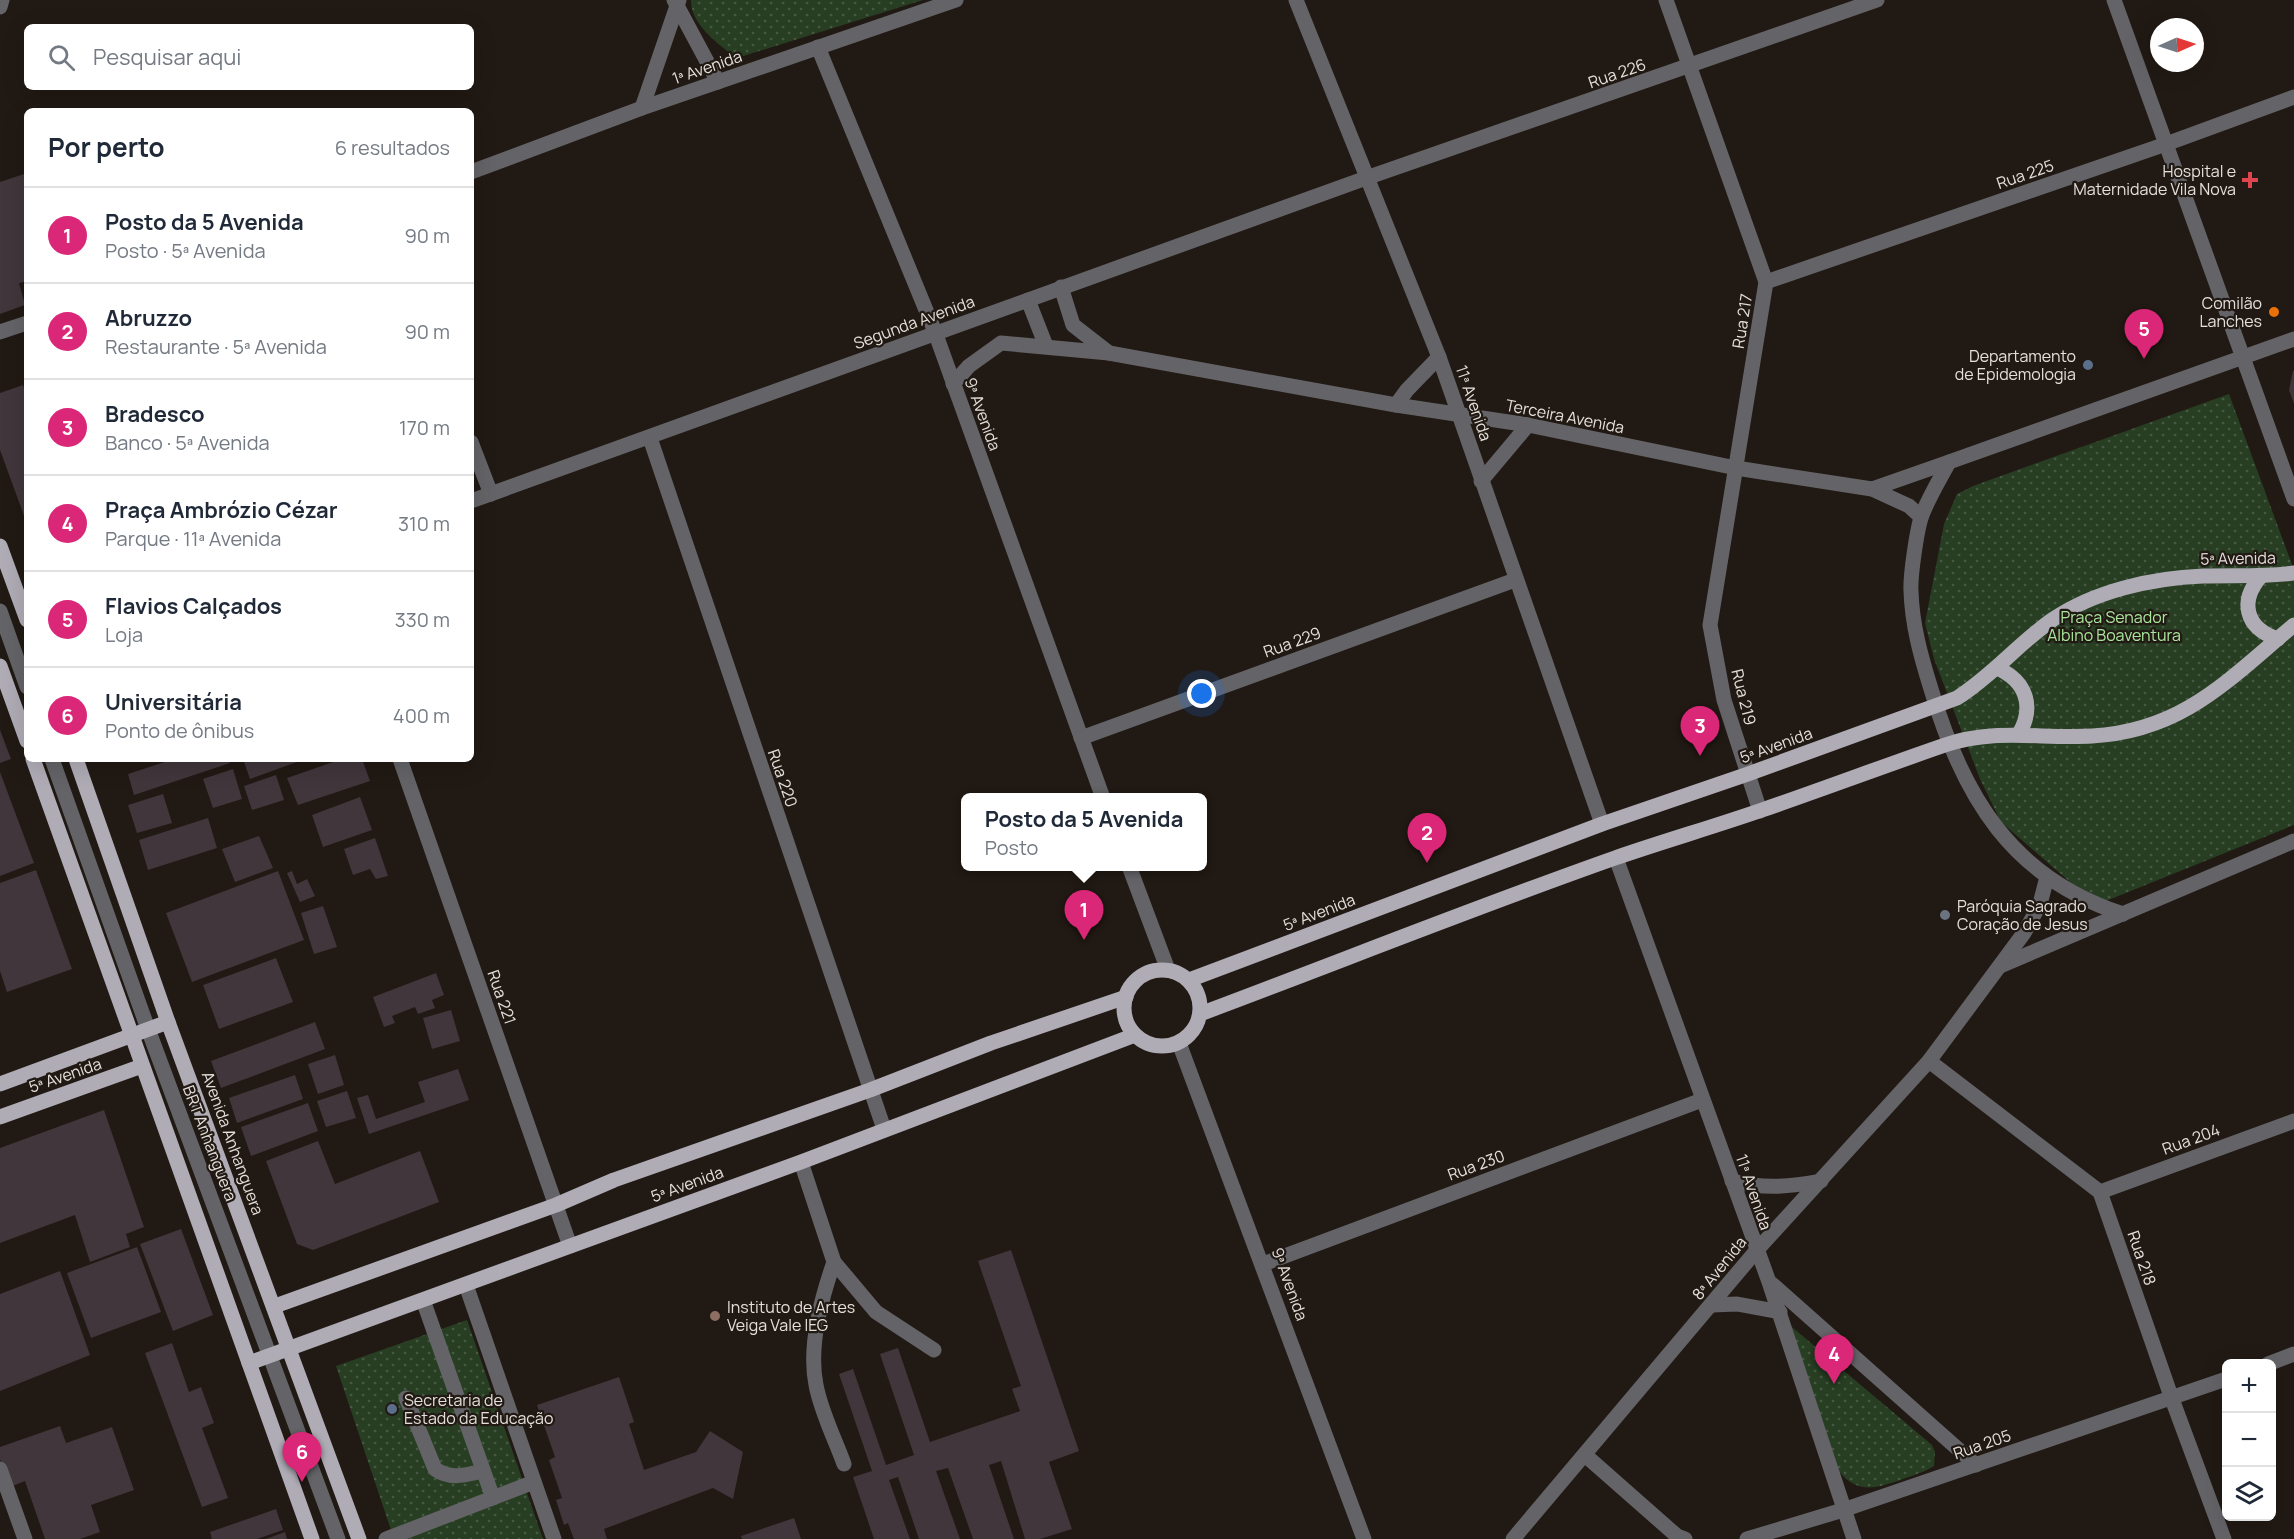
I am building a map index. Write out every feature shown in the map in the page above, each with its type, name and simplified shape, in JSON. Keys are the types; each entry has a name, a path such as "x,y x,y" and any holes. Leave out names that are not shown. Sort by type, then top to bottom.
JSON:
{"main road":[{"path":"0,546 24,612"},
{"name":"5ª Avenida","path":"1189,980 1602,824 1936,706 1979,684 2024,641 2053,619 2110,593 2172,578 2294,573"},
{"path":"2261,576 2252,586 2247,599 2248,613 2254,625 2265,634 2278,639"},
{"path":"1200,1014 1616,858 1760,811 1949,744 1983,736 2019,734 2094,736 2130,731 2157,722 2195,705 2231,681 2294,625"},
{"path":"0,666 24,733"},
{"path":"1997,668 2014,678 2026,695 2028,708 2026,722 2019,734"},
{"path":"34,762 312,1539"},
{"name":"Avenida Anhanguera","path":"77,762 168,1022 275,1306 359,1539"},
{"path":"1168,970 1189,980 1196,990 1200,1014 1189,1036 1179,1043 1155,1046 1135,1035 1125,1017 1126,997 1130,987 1146,974 1168,970"},
{"name":"5ª Avenida","path":"275,1306 556,1205 614,1180 870,1090 991,1043 1126,997"},
{"name":"5ª Avenida","path":"0,1084 168,1022"},
{"name":"5ª Avenida","path":"249,1364 801,1162 1135,1035"},
{"name":"5ª Avenida","path":"0,1117 142,1066"}],"street":[{"path":"0,7 2,0"},
{"name":"11ª Avenida","path":"1296,0 1369,177 1439,357 1602,824"},
{"name":"Rua 217","path":"1666,0 1766,282 1710,625"},
{"name":"Rua 226","path":"1369,177 1690,67 1876,0"},
{"path":"2114,0 2294,499"},
{"path":"677,2 718,82"},
{"path":"642,108 677,2"},
{"name":"1ª Avenida","path":"474,171 642,108 948,2"},
{"name":"9ª Avenida","path":"818,47 935,332 1101,793"},
{"name":"Rua 225","path":"1766,282 2166,144 2294,96"},
{"name":"Segunda Avenida","path":"474,500 1369,177"},
{"name":"Terceira Avenida","path":"1061,287 1072,325 1110,353"},
{"path":"1028,300 1046,346"},
{"path":"0,332 24,324"},
{"name":"Terceira Avenida","path":"1872,489 2294,339"},
{"name":"Terceira Avenida","path":"953,384 969,366 1001,344 1110,353 1459,416 1528,425 1736,468 1872,489 1909,506 1921,517"},
{"path":"1396,405 1407,390 1439,357"},
{"path":"1481,481 1528,425"},
{"name":"Rua 220","path":"650,438 884,1129"},
{"path":"474,450 490,494"},
{"path":"1949,462 1921,517 1911,590 1916,639 1949,744 1975,797 1996,831 2047,877 2075,895 2123,915"},
{"name":"Rua 229","path":"1081,738 1515,580"},
{"path":"0,611 24,679"},
{"name":"Rua 219","path":"1710,625 1724,700 1760,811"},
{"name":"BRT Anhanguera","path":"53,762 148,1029 339,1539"},
{"name":"Rua 221","path":"401,762 570,1246"},
{"path":"2000,966 2294,841"},
{"name":"11ª Avenida","path":"1616,858 1756,1251 1780,1312 1854,1539"},
{"path":"1131,871 1168,970"},
{"name":"8ª Avenida","path":"1513,1539 1756,1251 1929,1060 2024,933 2040,904 2047,877"},
{"name":"9ª Avenida","path":"1179,1043 1263,1263 1364,1539"},
{"path":"1929,1060 2100,1192"},
{"name":"Rua 230","path":"1263,1263 1702,1100"},
{"name":"Rua 204","path":"2100,1192 2294,1121"},
{"path":"801,1162 834,1262 876,1312 934,1350"},
{"path":"1732,1180 1765,1188 1784,1188 1821,1181"},
{"name":"Rua 218","path":"2100,1192 2172,1399 2224,1539"},
{"path":"834,1262 824,1292 814,1366 816,1387 844,1464"},
{"path":"1769,1282 1976,1465"},
{"path":"466,1285 554,1539"},
{"path":"423,1300 493,1498"},
{"path":"1712,1305 1745,1305 1780,1312"},
{"path":"2276,1361 2294,1354"},
{"name":"Rua 205","path":"1747,1539 1843,1510 2172,1399 2222,1380"},
{"path":"406,1398 435,1469 444,1475 455,1477 483,1471"},
{"path":"1585,1455 1677,1536 1685,1539"},
{"path":"0,1469 25,1539"},
{"path":"386,1539 534,1482"}],"green space":[{"path":"691,0 923,0 737,58 707,34 695,18"},
{"name":"Praça Senador Albino Boaventura","path":"2229,394 2294,570 2294,825 2106,901 2077,888 2001,822 1980,779 1934,659 1925,623 1944,524 1957,494 1973,486"},
{"path":"467,1320 543,1539 394,1539 336,1366"},
{"path":"1786,1322 1932,1445 1935,1452 1934,1466 1915,1475 1877,1487 1853,1484 1846,1479 1839,1471"}],"building":[{"path":"24,174 24,282 19,283 24,305 0,314 0,182"},
{"path":"2294,371 2294,404 2289,390"},
{"path":"23,385 24,388 24,516 0,450 0,393"},
{"path":"0,730 11,759 0,763"},
{"path":"165,762 230,763 134,795 128,774"},
{"path":"244,762 297,762 250,779"},
{"path":"333,762 363,762 370,781 298,805 287,778"},
{"path":"233,769 242,799 213,808 203,779"},
{"path":"0,772 34,863 0,876"},
{"path":"276,775 284,800 252,810 244,786"},
{"path":"163,794 172,823 137,833 128,805"},
{"path":"360,797 372,830 323,847 312,815"},
{"path":"208,818 217,848 148,870 139,840"},
{"path":"259,836 273,868 235,882 222,849"},
{"path":"375,838 388,876 376,879 370,869 353,875 344,849"},
{"path":"36,870 72,969 7,992 0,971 0,883"},
{"path":"278,871 304,940 192,982 166,913"},
{"path":"292,871 297,884 307,879 315,896 300,902 287,873"},
{"path":"323,906 337,947 314,954 301,913"},
{"path":"276,958 293,1002 219,1029 203,985"},
{"path":"436,973 444,995 432,1000 435,1008 418,1014 415,1007 392,1016 395,1023 384,1027 373,997"},
{"path":"451,1010 460,1041 432,1049 423,1018"},
{"path":"315,1022 325,1049 221,1088 211,1061"},
{"path":"335,1055 344,1085 318,1094 308,1064"},
{"path":"458,1069 469,1100 369,1134 357,1098 368,1095 376,1119 425,1102 418,1082"},
{"path":"295,1075 303,1099 237,1123 229,1098"},
{"path":"347,1091 356,1118 326,1127 317,1101"},
{"path":"308,1103 318,1131 251,1156 241,1127"},
{"path":"104,1110 144,1227 126,1234 130,1247 90,1262 75,1215 0,1243 0,1148"},
{"path":"318,1141 335,1184 420,1151 439,1202 313,1250 297,1244 266,1161"},
{"path":"181,1229 213,1315 173,1331 140,1244"},
{"path":"137,1247 161,1312 91,1338 67,1273"},
{"path":"1011,1250 1079,1451 1049,1462 1072,1529 1040,1539 1025,1539 1001,1461 989,1465 1014,1539 973,1539 948,1468 936,1471 960,1539 919,1539 898,1477 889,1480 910,1539 874,1539 853,1477 872,1471 839,1374 853,1369 886,1465 914,1455 880,1354 898,1348 930,1442 1020,1411 1012,1389 1021,1386 978,1261"},
{"path":"60,1271 90,1355 0,1391 0,1294"},
{"path":"172,1343 189,1392 201,1387 214,1423 202,1428 228,1498 202,1507 145,1353"},
{"path":"619,1377 634,1422 629,1424 644,1470 696,1452 710,1431 743,1452 733,1499 713,1488 604,1529 607,1539 574,1539 568,1523 564,1525 556,1500 562,1498 549,1460 555,1457 537,1405"},
{"path":"60,1426 66,1443 112,1427 134,1490 91,1505 100,1532 80,1539 45,1539 25,1481 10,1487 0,1459 0,1447"},
{"path":"276,1509 283,1530 257,1539 212,1539 210,1532"},
{"path":"794,1518 801,1539 742,1539 741,1536"},
{"path":"285,1532 287,1539 266,1539"}],"place":[{"name":"Hospital e Maternidade Vila Nova","path":"2250,180"},
{"name":"Comilão Lanches","path":"2274,312"},
{"name":"Flavios Calçados","path":"2144,359"},
{"name":"Departamento de Epidemologia","path":"2088,365"},
{"name":"Bradesco","path":"1700,756"},
{"name":"Abruzzo","path":"1427,863"},
{"name":"Paróquia Sagrado Coração de Jesus","path":"1945,915"},
{"name":"Posto da 5 Avenida","path":"1084,940"},
{"name":"Instituto de Artes Veiga Vale IEG","path":"715,1316"},
{"name":"Praça Ambrózio Cézar","path":"1834,1384"},
{"name":"Secretaria de Estado da Educação","path":"392,1409"},
{"name":"Universitária","path":"302,1482"}]}
